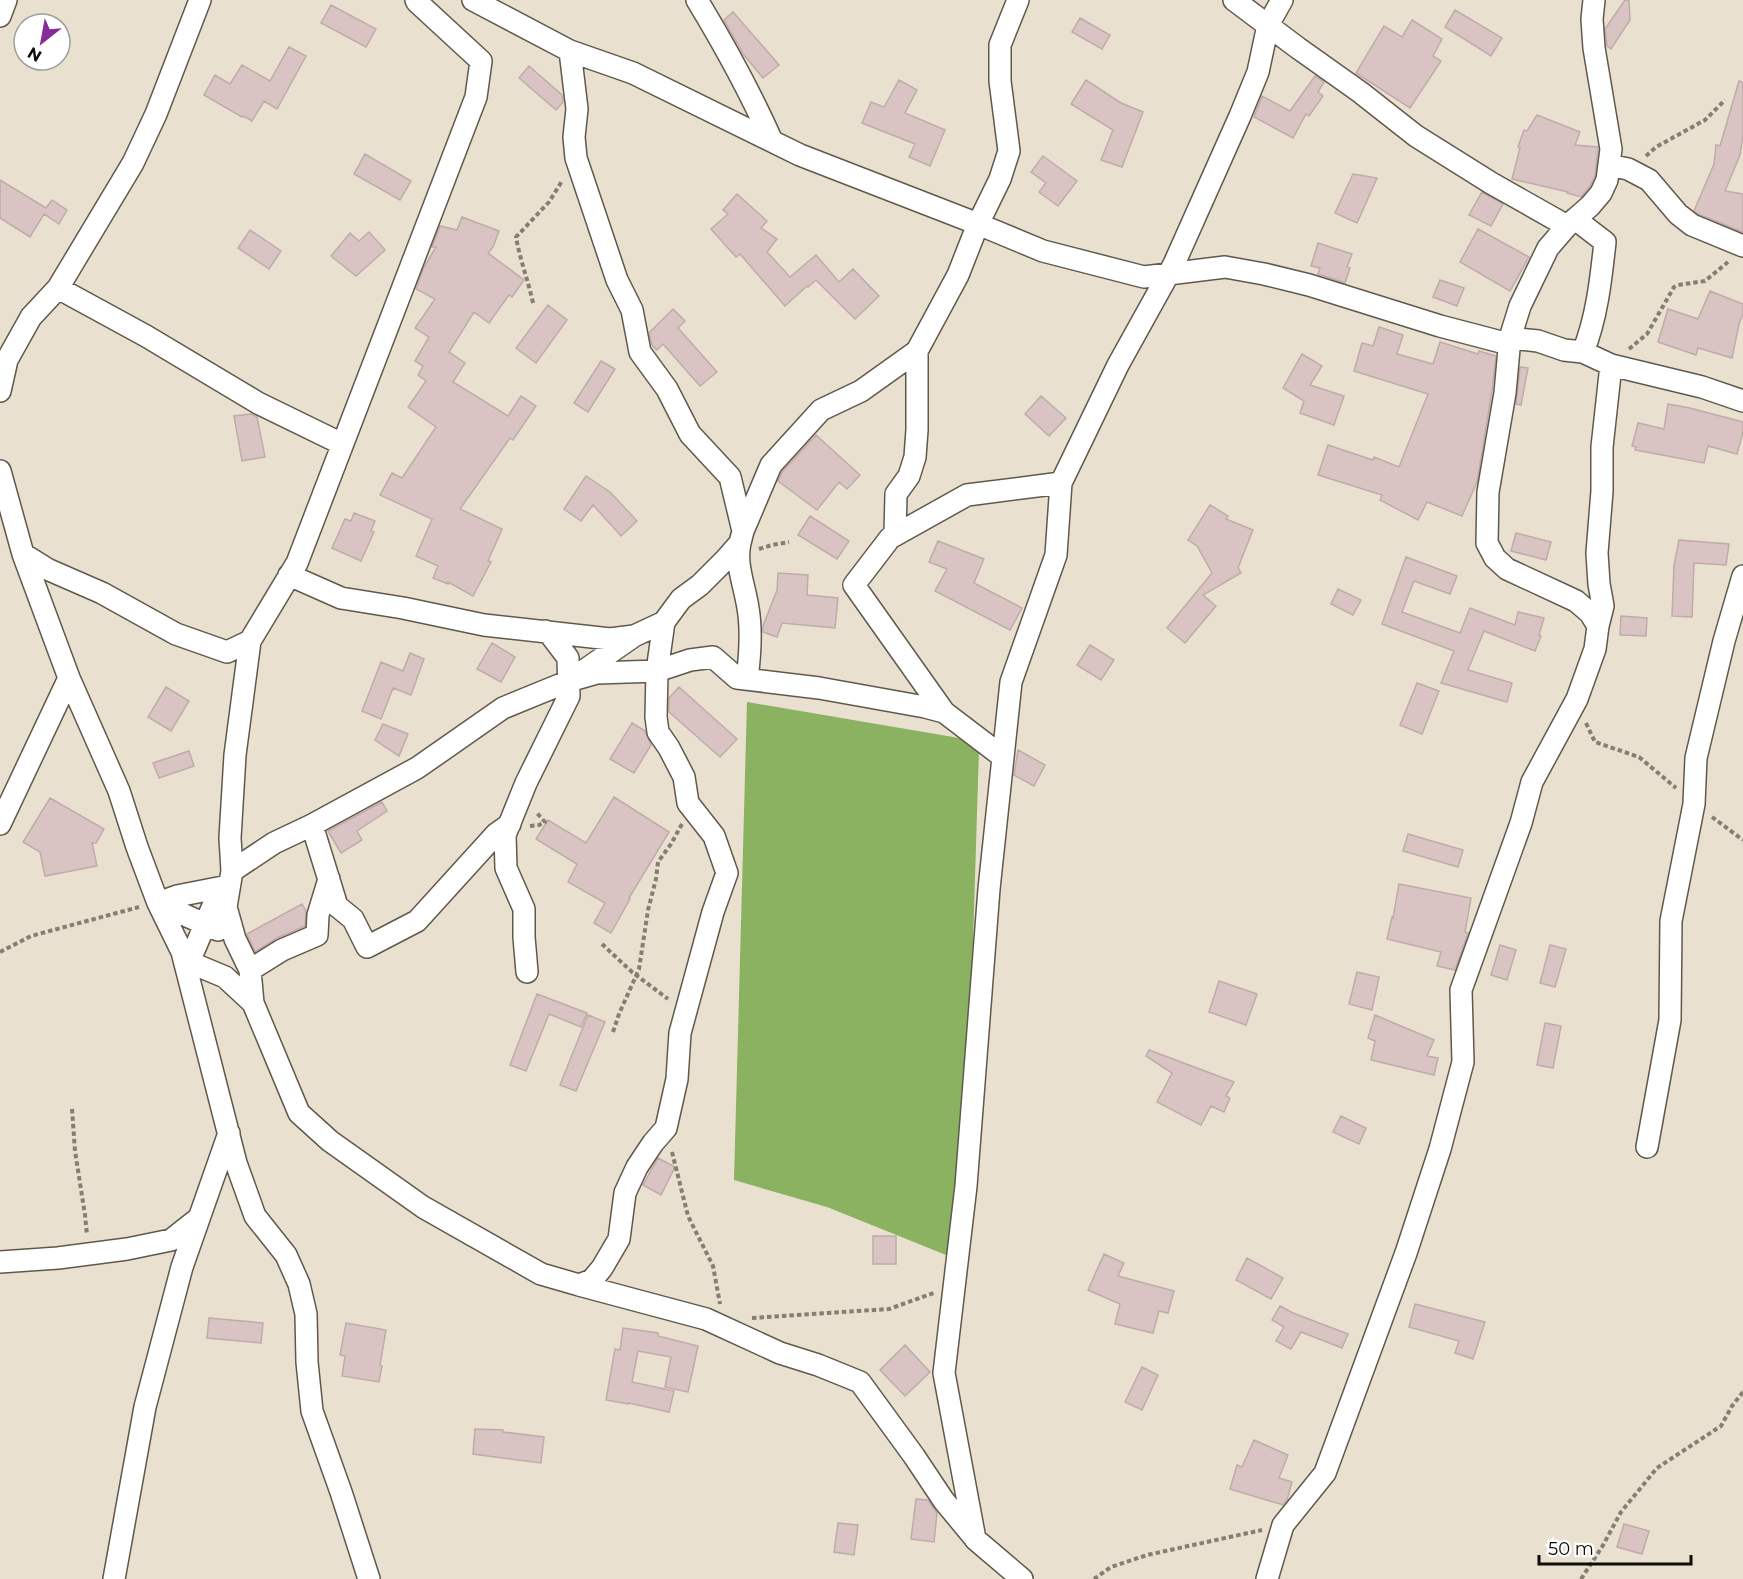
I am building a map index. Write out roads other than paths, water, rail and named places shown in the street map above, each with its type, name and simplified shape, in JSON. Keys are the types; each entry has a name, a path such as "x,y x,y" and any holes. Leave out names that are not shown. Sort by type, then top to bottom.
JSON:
{"street":[{"path":"0,16 6,0"},
{"path":"0,391 7,360 31,317 58,288 133,163 156,114 200,0"},
{"path":"416,0 481,61 476,97 297,563 250,641 235,755 230,879 226,907 235,939 249,970 253,1003 299,1113 330,1141 423,1208 541,1274 706,1319 780,1353 860,1382 944,1501 975,1539 1022,1579"},
{"path":"473,0 570,51 633,73 800,154 1043,251 1144,277 1225,267 1264,274 1309,285 1440,326 1501,342 1538,341 1564,350 1583,352 1611,365 1702,387 1743,401"},
{"path":"697,0 752,96 772,141"},
{"path":"579,1285 592,1280 619,1239 625,1193 637,1167 666,1128 676,1079 680,1033 713,912 727,873 714,836 688,804 684,777 658,732 657,671 664,622 681,599 700,585 740,543 771,465 821,410 861,391 917,351 958,275 978,224 1000,179 1009,151 1000,81 1000,45 1018,0"},
{"path":"1234,0 1416,136 1491,183 1605,242 1600,283 1590,333 1583,352"},
{"path":"975,1539 944,1373 966,1186 989,889 1011,682 1056,555 1061,483 1118,365 1174,264 1244,108 1258,72 1268,25 1282,0"},
{"path":"1594,0 1592,19 1594,48 1611,149 1619,167 1649,180 1678,214 1692,225 1743,246"},
{"path":"570,51 577,109 574,137 576,158 617,279 632,310 640,352 667,389 690,434 730,477 740,543 741,575 750,626 747,679"},
{"path":"1598,627 1590,613 1576,601 1507,569 1495,558 1487,543 1488,492 1505,393 1510,340 1520,306 1548,248 1571,223 1590,207 1601,193 1607,180 1619,167"},
{"path":"58,288 146,336 258,403 342,444"},
{"path":"895,535 896,494 909,476 915,457 917,351"},
{"path":"1267,1579 1283,1525 1325,1473 1406,1253 1440,1149 1463,1062 1461,990 1521,823 1532,782 1577,699 1595,649 1603,606 1597,553 1602,491 1602,447 1611,365"},
{"path":"0,471 23,554 69,678 118,791 136,847 158,903 185,957 236,1163 255,1216 286,1256 298,1284 306,1314 307,1362 312,1411 369,1579"},
{"path":"1003,757 944,712 854,585 890,538 967,495 1061,483"},
{"path":"23,554 47,569 102,593 176,634 227,652 250,641"},
{"path":"290,575 341,598 484,625 610,639 634,636"},
{"path":"1647,1147 1670,1020 1671,921 1694,804 1696,758 1724,641 1743,576"},
{"path":"569,681 634,636 664,622"},
{"path":"547,632 625,672"},
{"path":"527,972 524,909 506,868 505,836 526,783 569,696 568,658 547,632"},
{"path":"185,957 205,925 215,901 230,879 274,843 417,768 503,708 569,681 597,673 657,671 690,660 713,657 737,678 819,688 944,712"},
{"path":"0,824 69,678"},
{"path":"312,825 337,906 353,919 367,947 417,921 488,843 510,824"},
{"path":"249,970 282,950 317,935 318,915 329,878"},
{"path":"158,903 230,879"},
{"path":"158,903 235,939"},
{"path":"185,957 225,977 253,1003"},
{"path":"114,1579 145,1407 182,1267 229,1132"},
{"path":"0,1262 58,1258 127,1249 171,1240 199,1218"}]}
